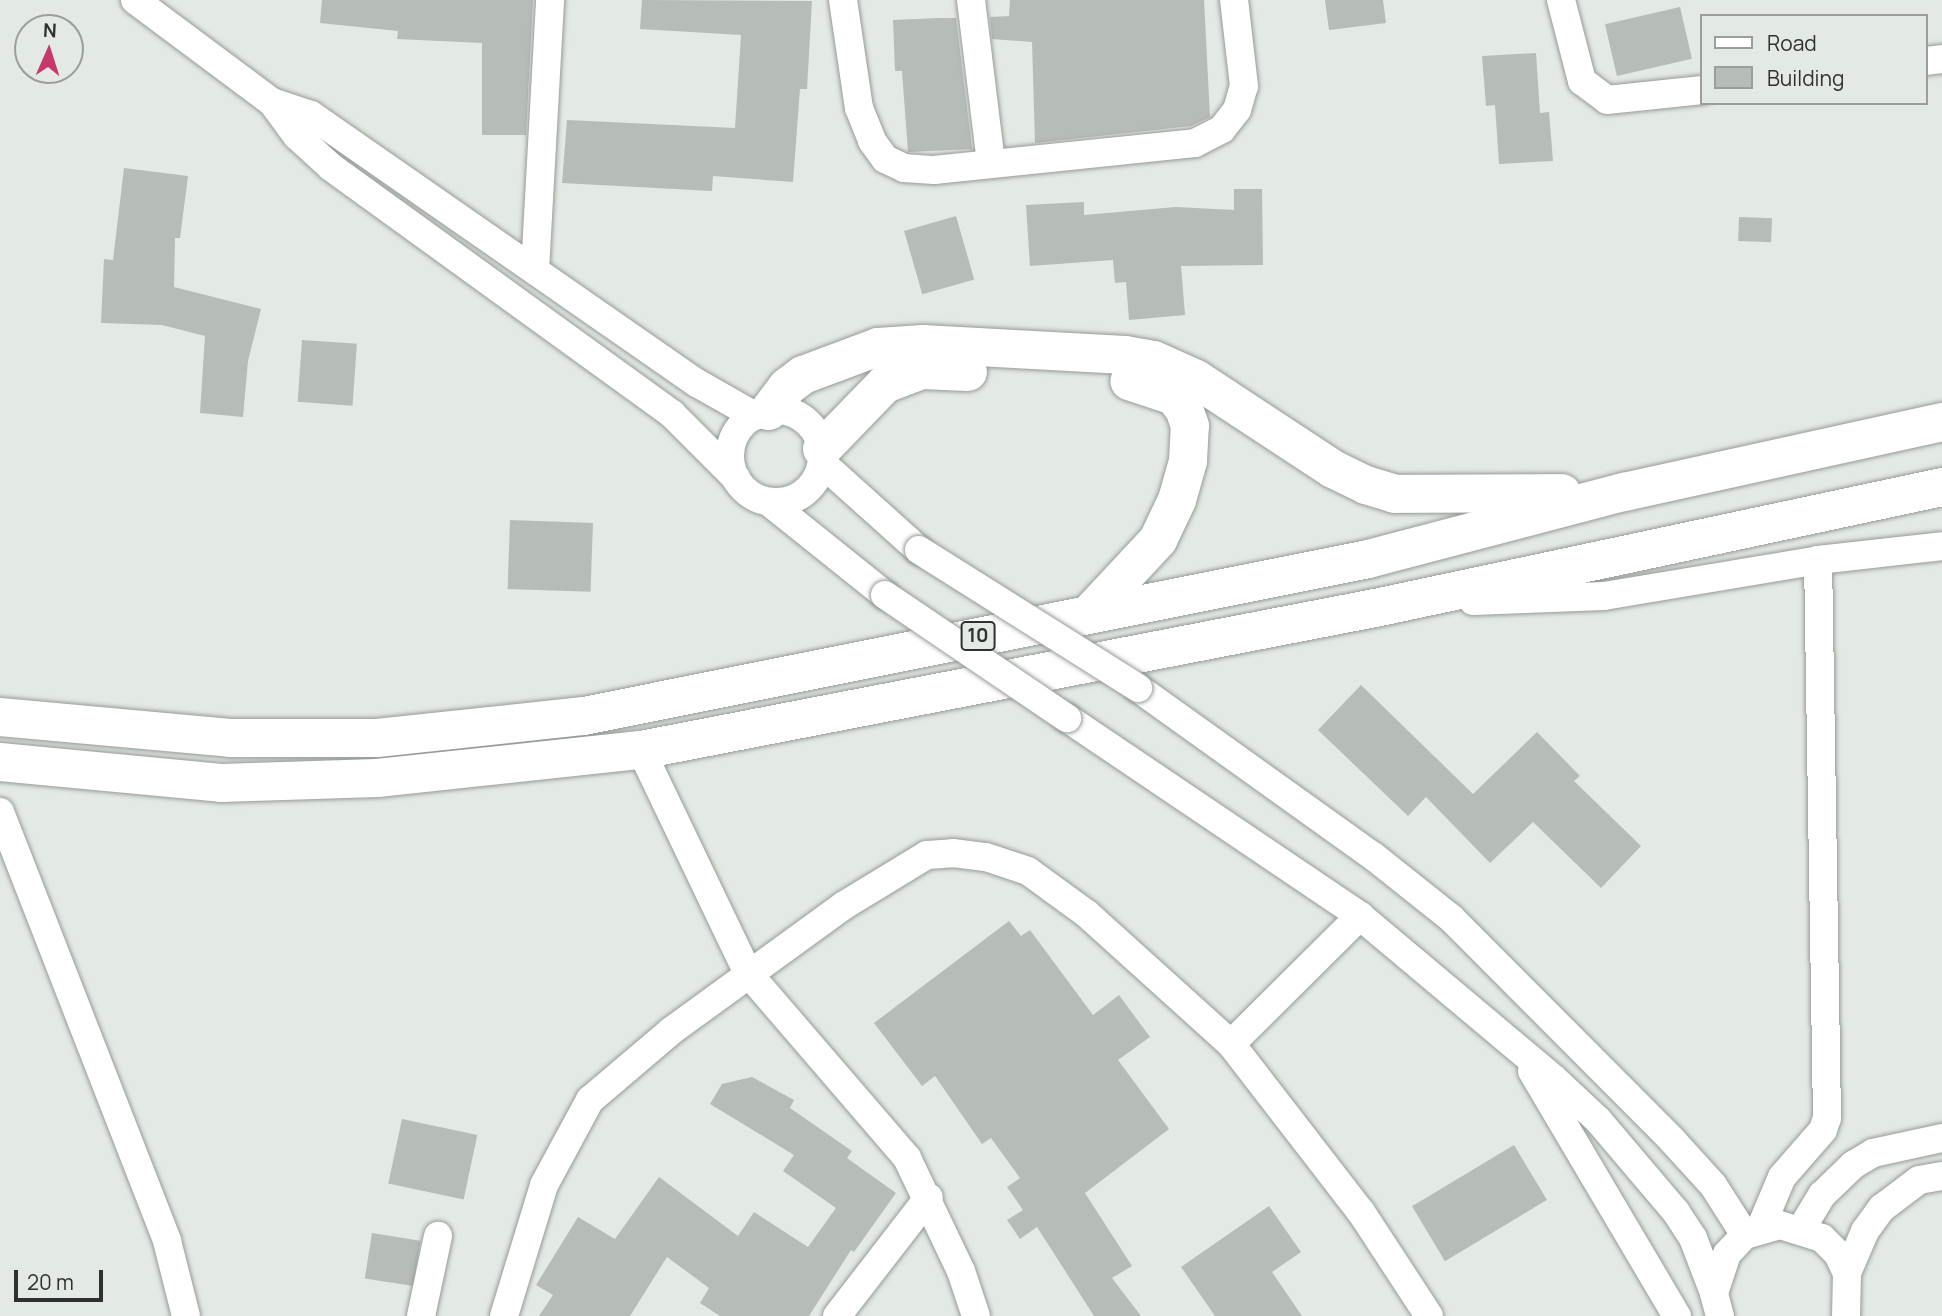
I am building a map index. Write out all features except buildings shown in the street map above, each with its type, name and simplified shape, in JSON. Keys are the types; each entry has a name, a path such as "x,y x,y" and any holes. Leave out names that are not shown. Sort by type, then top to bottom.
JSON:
{"highway":[{"path":"762,413 786,387 803,374 878,347 923,344 1114,354 1154,360 1196,379 1334,469 1395,494 1624,492"},
{"path":"822,456 885,384 922,370 1116,378 1174,396 1190,426 1188,461 1177,500 1158,540 1090,613"},
{"name":"10","path":"0,717 230,738 377,738 494,728 584,716 1368,559 1624,492 1942,422"},
{"name":"10","path":"0,762 221,783 377,778 641,750 1380,607 1942,487"}],"street":[{"path":"135,0 272,102 297,136 331,167 672,414 744,489 769,502 885,595 1360,916 1518,1048 1598,1120 1644,1172 1693,1238 1717,1304"},
{"path":"535,270 550,0"},
{"path":"843,0 859,108 885,159 904,168 934,170 1195,143 1223,129 1237,110 1244,86 1234,0"},
{"path":"971,0 991,164"},
{"path":"1561,0 1582,81 1607,100 1700,90"},
{"path":"272,102 311,115 697,383 762,413 797,415 809,424 822,456 919,550 1138,688 1373,856 1451,918 1697,1167 1753,1232"},
{"path":"736,478 731,464 735,436 762,413"},
{"path":"769,502 798,497 818,477 822,456"},
{"path":"1380,607 1604,596 1818,560 1942,546"},
{"path":"1717,1304 1727,1254 1753,1232 1782,1177 1823,1130 1828,1104 1818,560"},
{"path":"641,750 748,973 879,1121 929,1197 976,1316"},
{"path":"0,813 167,1241 186,1316"},
{"path":"504,1316 544,1185 590,1100 748,973 887,877 927,855 986,857 1028,871 1087,914 1231,1044 1361,1212 1429,1316"},
{"path":"1231,1044 1360,916"},
{"path":"1518,1048 1677,1316"},
{"path":"1802,1228 1822,1195 1853,1165 1873,1153 1942,1138"},
{"path":"1847,1273 1865,1231 1882,1208 1919,1180 1942,1176"},
{"path":"837,1316 929,1197"},
{"path":"1753,1232 1780,1225 1802,1228 1822,1238 1838,1254 1847,1273 1850,1296 1846,1316"},
{"path":"421,1316 438,1236"}]}
